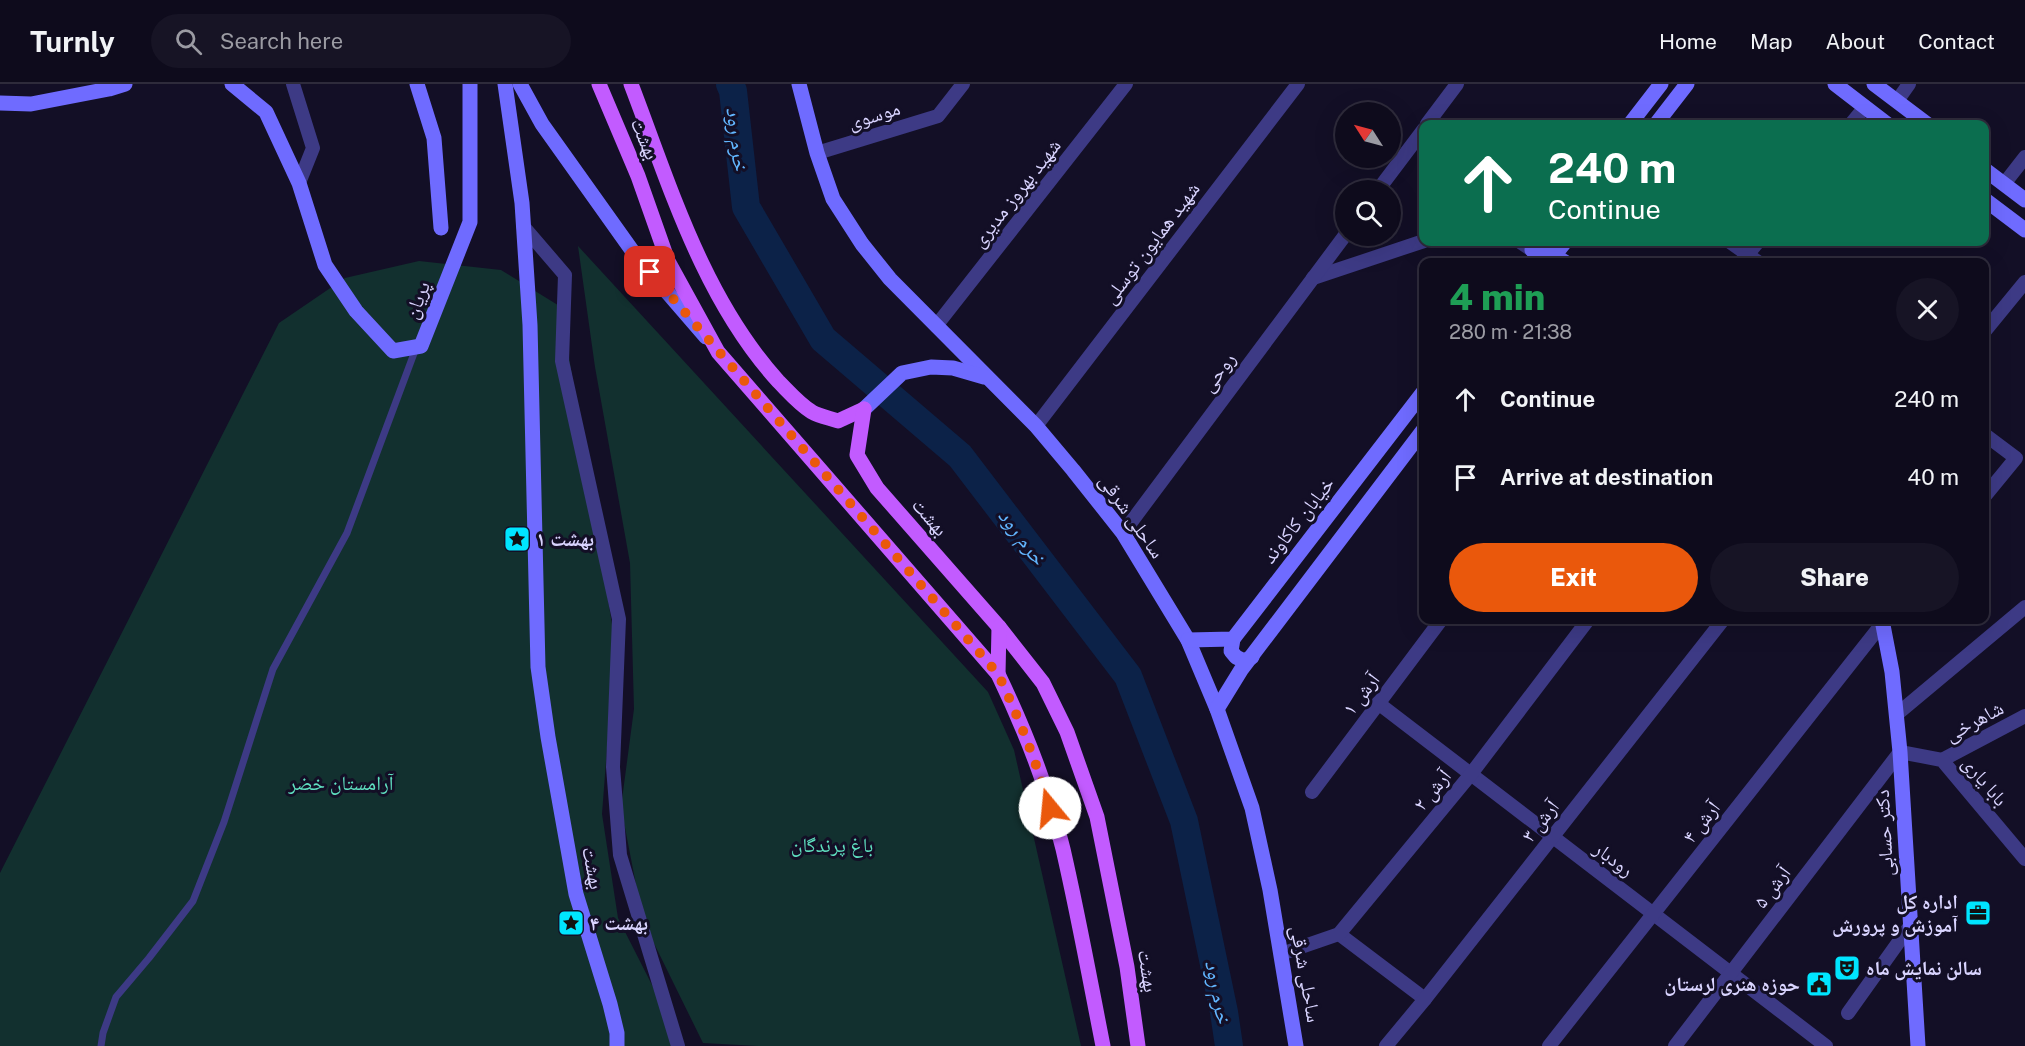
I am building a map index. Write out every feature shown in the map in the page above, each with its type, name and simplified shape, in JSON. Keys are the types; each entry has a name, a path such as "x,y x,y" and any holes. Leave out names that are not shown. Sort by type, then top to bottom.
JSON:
{"main road":[{"path":"0,103 31,104 124,84"},
{"name":"پریان","path":"232,84 266,112 300,183 325,265 356,311 393,351 422,346 470,222 470,84"},
{"path":"417,84 434,138 441,228"},
{"name":"بهشت","path":"505,84 523,226 530,325 538,667 576,894 610,1004 617,1046"},
{"path":"520,84 543,124 636,256 718,351"},
{"name":"بهشت","path":"599,84 638,176 668,261 718,351 998,674 1017,713 1039,768 1062,848 1103,1046"},
{"name":"بهشت","path":"631,84 698,255 715,292 760,361 795,399 813,413 838,421 864,409"},
{"name":"ساحلی شرقی","path":"799,84 817,153 833,199 862,244 890,279 1036,426 1123,533 1188,640 1217,709 1252,808 1270,890 1296,1046"},
{"path":"1633,120 1661,84"},
{"path":"1659,120 1687,84"},
{"path":"1835,84 1882,120"},
{"path":"1874,84 1922,120"},
{"path":"1989,173 2025,200"},
{"path":"1989,203 2025,230"},
{"path":"1531,252 1550,258"},
{"path":"864,409 903,373 931,367 953,368 987,378"},
{"name":"خیابان کاکاوند","path":"1233,639 1419,397"},
{"name":"بهشت","path":"864,409 857,454 877,488 999,627 1043,682 1067,732 1097,817 1127,967 1137,1046"},
{"path":"1217,709 1241,670 1419,436"},
{"name":"دکتر حسابی","path":"1885,624 1900,752 1918,1046"},
{"path":"998,674 999,627"},
{"path":"1188,640 1233,639 1230,651 1236,657 1244,661 1252,657"}],"street":[{"path":"293,84 313,148 300,183"},
{"name":"موسوی","path":"817,153 938,116 963,84"},
{"name":"شهید بهروز مدیری","path":"936,326 1126,84"},
{"name":"شهید همایون توسلی","path":"1036,426 1298,84"},
{"path":"1430,120 1457,84"},
{"path":"1897,101 1909,84"},
{"path":"1854,120 1865,107"},
{"path":"1386,180 1419,136"},
{"path":"2004,184 2025,157"},
{"path":"523,226 565,275 562,361 619,619 613,766 620,855 678,1046"},
{"path":"1313,278 1419,243"},
{"name":"روحی","path":"1123,533 1337,246"},
{"path":"1734,246 1747,258"},
{"path":"1989,326 2025,282"},
{"path":"1989,438 2016,458 1989,491"},
{"path":"1896,715 2025,607"},
{"name":"آرش ۱","path":"1312,792 1438,624"},
{"name":"آرش ۲","path":"1339,934 1471,774 1585,624"},
{"name":"آرش ۳","path":"1386,1046 1720,624"},
{"name":"آرش ۴","path":"1549,1046 1881,624"},
{"name":"رودبار","path":"1378,703 1824,1045"},
{"name":"شاهرخی","path":"1942,760 2025,716"},
{"name":"بابا یاری","path":"1900,752 1942,760 2025,859"},
{"name":"آرش ۵","path":"1675,1046 1900,752"},
{"path":"1848,1013 1910,926"},
{"path":"1281,954 1339,934 1425,999"}],"lane":[{"path":"101,1046 103,1032 116,997 193,901 224,822 273,669 347,533 416,348"}],"green space":[{"name":"باغ پرندگان","path":"578,246 988,692 1014,750 1081,1046 758,1046 703,1043 643,921 621,807 634,709 630,563 595,367"},
{"name":"آرامستان خضر","path":"419,261 501,270 561,307 615,643 602,814 618,918 683,1046 0,1046 0,873 279,323 345,278"}],"waterway":[{"name":"خرم رود","path":"730,84 733,91 746,207 823,339 960,456 1128,676 1184,821 1229,1046"}],"place":[{"name":"بهشت ۱","path":"517,539"},
{"name":"اداره کل آموزش و پرورش","path":"1978,913"},
{"name":"بهشت ۴","path":"571,923"},
{"name":"سالن نمایش ماه","path":"1847,968"},
{"name":"حوزه هنری لرستان","path":"1819,984"}],"route":[{"path":"650,272 998,674 1017,713 1039,768 1050,808"}]}
